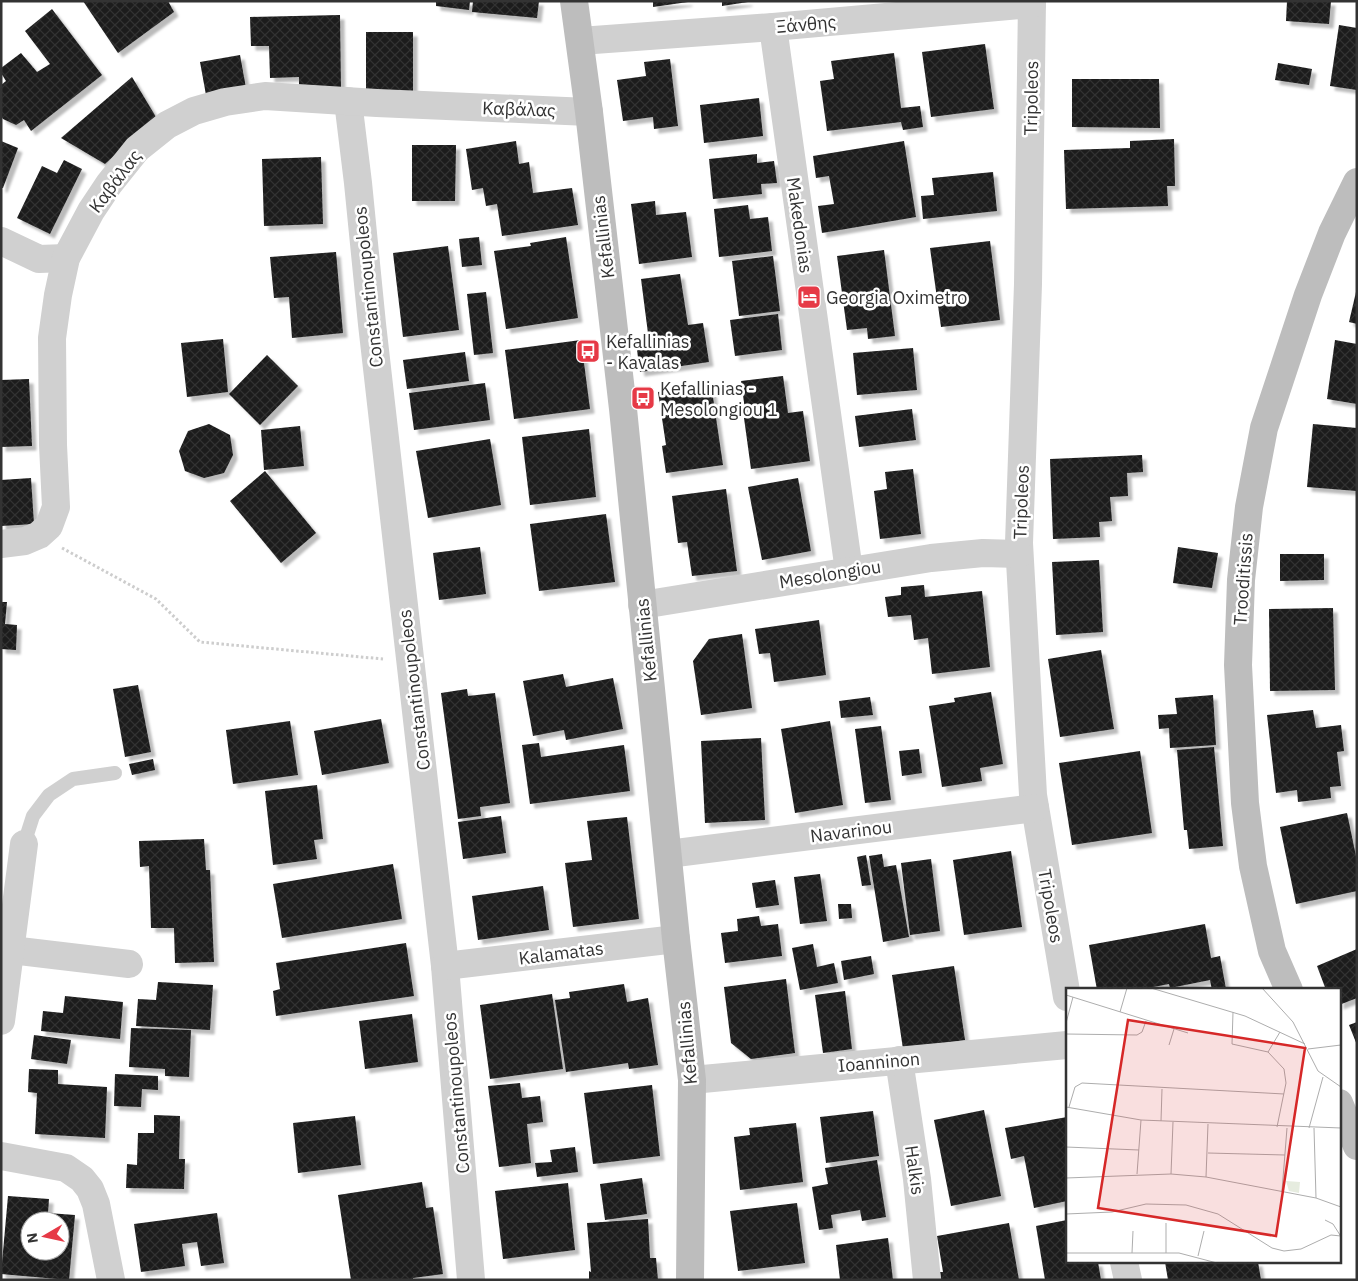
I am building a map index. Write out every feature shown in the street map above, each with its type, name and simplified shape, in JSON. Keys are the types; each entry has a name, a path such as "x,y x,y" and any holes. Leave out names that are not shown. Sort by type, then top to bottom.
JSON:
{"street":[{"name":"Kefallinias","path":"574,1 589,112 623,409 692,1080 690,1280"},
{"name":"Ξάνθης","path":"580,41 772,27 1032,3"},
{"name":"Tripoleos","path":"1032,3 1028,284 1020,554 1032,785 1066,992"},
{"name":"Makedonias","path":"772,27 849,571"},
{"name":"Καβάλας","path":"39,535 49,526 56,507 53,445 52,338 58,295 66,258 91,211 109,184 137,149 167,125 194,111 225,102 266,96 589,112"},
{"name":"Constantinoupoleos","path":"348,101 445,966 472,1280"},
{"name":"Trooditissis","path":"1288,988 1272,951 1253,866 1244,803 1238,665 1241,580 1249,507 1264,428 1308,295 1332,233 1357,182"},
{"path":"1,242 39,259 66,258"},
{"path":"1,544 25,541 39,535"},
{"name":"Mesolongiou","path":"642,605 939,557 983,553 1020,554"},
{"name":"Navarinou","path":"668,854 1035,808"},
{"path":"1,1021 24,844"},
{"name":"Kalamatas","path":"445,966 676,939"},
{"path":"11,950 129,964"},
{"name":"Ioanninon","path":"692,1080 1066,1045"},
{"name":"Halkis","path":"899,1060 917,1179 927,1280"},
{"path":"1340,1105 1357,1146"},
{"path":"1,1156 66,1168 82,1179 90,1189 96,1204 111,1280"},
{"path":"1124,1264 1128,1280"}],"lane":[{"path":"24,844 33,816 50,795 73,779 115,773"}],"path":[{"path":"39,535 156,599 200,642 411,661"}],"building":[{"path":"83,1 168,1 174,12 118,53"},
{"path":"436,1 470,1 469,10 436,6"},
{"path":"473,1 539,1 537,18 472,12"},
{"path":"653,1 688,1 688,2 653,7"},
{"path":"722,1 748,1 748,2 722,6"},
{"path":"1287,1 1331,1 1329,24 1286,21"},
{"path":"52,9 102,75 31,131 24,120 16,125 3,119 1,116 1,85 6,81 1,73 1,68 21,53 37,72 50,64 25,31"},
{"path":"340,15 341,91 299,92 299,77 270,78 269,46 251,46 250,17"},
{"path":"1339,25 1357,28 1357,90 1330,86"},
{"path":"366,32 413,32 413,94 366,94"},
{"path":"985,44 994,109 931,117 922,52"},
{"path":"894,53 901,108 920,106 923,127 903,130 901,122 827,131 820,81 834,79 831,61"},
{"path":"240,55 246,88 206,95 200,62"},
{"path":"670,59 678,126 654,129 653,117 623,121 617,80 646,76 644,62"},
{"path":"1278,63 1312,69 1309,85 1275,80"},
{"path":"132,77 156,117 105,164 61,138"},
{"path":"1072,79 1159,79 1160,128 1072,127"},
{"path":"759,98 763,136 704,143 700,105"},
{"path":"1174,139 1175,186 1167,186 1168,206 1066,209 1064,150 1130,148 1130,141"},
{"path":"1,141 18,148 3,188 1,188"},
{"path":"516,141 519,164 529,162 533,193 572,188 578,225 502,236 497,204 486,206 483,188 472,190 466,149"},
{"path":"904,141 916,217 822,233 818,206 834,204 829,176 816,178 813,156"},
{"path":"412,145 456,145 455,201 412,201"},
{"path":"757,154 757,163 774,161 777,183 761,184 762,194 713,199 709,159"},
{"path":"321,157 323,224 264,226 262,159"},
{"path":"64,160 82,169 50,234 17,218 42,166 57,173"},
{"path":"993,172 997,211 923,219 921,196 934,195 932,178"},
{"path":"655,201 656,215 686,212 692,257 639,264 631,204"},
{"path":"748,205 750,219 768,217 772,251 719,257 714,209"},
{"path":"479,237 482,265 462,267 459,239"},
{"path":"566,237 578,318 506,329 494,251 531,246 530,243"},
{"path":"990,241 1000,320 941,327 930,248"},
{"path":"448,246 459,330 403,337 393,253"},
{"path":"884,250 895,336 868,339 867,328 847,330 837,256"},
{"path":"336,252 343,333 292,338 289,297 274,298 270,257"},
{"path":"773,256 780,311 739,316 732,261"},
{"path":"680,274 688,325 703,323 709,362 640,372 637,350 650,349 641,279"},
{"path":"486,292 493,353 474,355 467,294"},
{"path":"1357,292 1357,324 1349,322"},
{"path":"778,314 782,350 735,356 730,320"},
{"path":"223,339 228,392 187,397 181,343"},
{"path":"581,340 590,409 514,419 505,350"},
{"path":"1335,340 1357,344 1357,404 1327,399"},
{"path":"913,348 917,390 857,395 853,353"},
{"path":"465,352 469,381 407,389 403,360"},
{"path":"267,355 298,386 260,425 229,394"},
{"path":"783,376 788,413 803,411 810,461 751,469 741,381"},
{"path":"29,379 32,446 1,447 1,380"},
{"path":"485,383 490,420 414,430 409,393"},
{"path":"711,384 723,465 666,473 662,446 666,445 658,392"},
{"path":"912,409 916,440 859,447 855,416"},
{"path":"209,424 230,435 233,455 224,473 204,478 185,471 179,451 188,431"},
{"path":"1313,424 1357,428 1357,491 1307,487"},
{"path":"300,426 304,466 264,470 261,430"},
{"path":"589,429 596,497 530,505 522,437"},
{"path":"490,439 501,505 428,518 416,451"},
{"path":"1142,455 1143,472 1127,473 1128,496 1110,497 1112,521 1099,522 1100,537 1053,539 1050,459"},
{"path":"913,469 921,534 880,539 874,491 887,489 885,472"},
{"path":"265,471 316,533 281,563 230,501"},
{"path":"31,478 34,524 1,526 1,480"},
{"path":"798,478 811,551 762,560 748,487"},
{"path":"726,489 737,571 692,576 687,542 678,543 672,496"},
{"path":"606,514 615,582 539,591 530,524"},
{"path":"480,547 486,594 439,600 433,553"},
{"path":"1178,547 1218,553 1212,588 1173,583"},
{"path":"1280,554 1324,554 1324,580 1280,581"},
{"path":"1099,560 1103,632 1056,635 1052,562"},
{"path":"924,585 925,597 982,591 990,667 932,674 928,638 914,640 911,615 888,617 885,597 901,595 901,587"},
{"path":"1,602 7,602 5,624 17,625 16,650 1,649"},
{"path":"1333,608 1335,690 1270,691 1269,609"},
{"path":"819,620 826,675 774,682 770,653 759,654 755,629"},
{"path":"742,634 752,708 701,715 693,661 709,639"},
{"path":"1101,650 1114,729 1060,737 1048,659"},
{"path":"563,674 566,687 613,678 623,729 566,740 564,730 533,736 523,681"},
{"path":"138,685 151,752 125,757 113,689"},
{"path":"467,689 468,696 495,693 510,803 480,807 481,816 458,819 441,693"},
{"path":"991,692 1003,764 980,768 982,781 942,787 929,706 955,702 954,698"},
{"path":"1213,695 1216,745 1170,748 1169,728 1159,729 1158,715 1177,714 1175,698"},
{"path":"870,697 873,715 841,718 839,701"},
{"path":"1313,710 1316,728 1341,725 1344,751 1337,752 1341,786 1330,787 1331,798 1298,802 1297,790 1276,793 1267,715"},
{"path":"381,719 389,763 322,775 314,731"},
{"path":"290,721 298,775 233,784 226,730"},
{"path":"830,721 843,805 795,813 781,729"},
{"path":"881,726 891,800 865,803 855,729"},
{"path":"761,738 765,820 705,823 701,741"},
{"path":"539,743 541,757 624,745 630,791 530,804 522,745"},
{"path":"1214,747 1223,846 1189,849 1187,830 1184,830 1177,750"},
{"path":"919,749 922,773 902,776 899,751"},
{"path":"1140,751 1152,833 1072,845 1059,763"},
{"path":"153,759 155,770 132,775 129,764"},
{"path":"317,785 323,839 314,840 317,859 273,865 265,791"},
{"path":"1347,813 1357,861 1357,891 1296,904 1280,827"},
{"path":"501,816 506,853 463,859 458,822"},
{"path":"627,817 639,919 573,927 565,863 592,860 587,821"},
{"path":"204,839 206,870 210,870 214,962 175,963 174,928 151,928 149,866 140,867 139,841"},
{"path":"1011,851 1022,927 964,935 953,860"},
{"path":"882,854 884,867 896,865 909,937 883,942 869,856"},
{"path":"866,855 871,885 862,886 857,857"},
{"path":"931,859 940,931 910,935 901,863"},
{"path":"393,864 402,919 282,938 273,884"},
{"path":"820,874 827,921 800,924 794,877"},
{"path":"775,880 779,905 756,908 752,883"},
{"path":"543,886 549,930 478,940 472,896"},
{"path":"838,904 851,904 852,918 839,919"},
{"path":"759,916 761,926 778,924 782,956 725,963 721,933 738,931 737,919"},
{"path":"1205,924 1211,958 1220,956 1226,988 1212,988 1210,980 1170,988 1169,984 1148,988 1097,988 1089,945"},
{"path":"406,943 414,996 276,1016 273,991 280,989 276,963"},
{"path":"813,944 817,967 834,963 838,983 800,990 792,948"},
{"path":"1357,949 1357,998 1340,1005 1340,988 1325,988 1317,966"},
{"path":"871,956 874,974 844,980 841,961"},
{"path":"954,966 965,1040 903,1049 892,975"},
{"path":"786,979 795,1053 751,1059 731,1043 724,987"},
{"path":"158,982 213,985 210,1030 136,1026 138,999 156,1000"},
{"path":"624,984 627,1002 648,998 658,1065 629,1069 628,1063 566,1072 555,1000 570,998 569,992"},
{"path":"845,991 852,1049 823,1053 815,995"},
{"path":"552,994 563,1069 490,1079 480,1005"},
{"path":"65,996 123,1002 120,1039 41,1031 43,1011 63,1013"},
{"path":"412,1014 418,1062 365,1069 359,1021"},
{"path":"1357,1022 1357,1045 1349,1025"},
{"path":"131,1028 191,1030 189,1077 165,1076 165,1069 129,1067"},
{"path":"34,1035 71,1040 67,1064 31,1059"},
{"path":"29,1069 58,1070 58,1084 107,1087 105,1138 35,1134 37,1093 28,1092"},
{"path":"115,1074 158,1076 158,1090 142,1089 141,1107 114,1106"},
{"path":"520,1083 522,1098 540,1096 543,1122 527,1124 531,1163 499,1167 488,1086"},
{"path":"652,1085 660,1156 593,1164 584,1093"},
{"path":"984,1110 1001,1196 951,1206 934,1120"},
{"path":"873,1111 879,1156 826,1163 820,1117"},
{"path":"154,1115 180,1116 179,1159 185,1159 184,1189 126,1188 127,1164 137,1165 138,1133 154,1133"},
{"path":"355,1116 361,1165 298,1173 293,1123"},
{"path":"1066,1117 1066,1201 1034,1208 1024,1156 1011,1159 1005,1128"},
{"path":"796,1123 803,1182 740,1190 734,1137 750,1135 749,1128"},
{"path":"575,1147 578,1172 537,1177 535,1163 552,1162 550,1150"},
{"path":"877,1160 886,1217 862,1221 860,1210 831,1215 833,1228 819,1230 812,1187 828,1184 825,1168"},
{"path":"642,1178 647,1214 605,1220 600,1184"},
{"path":"422,1182 426,1208 433,1207 443,1274 413,1278 413,1280 351,1280 338,1195"},
{"path":"568,1183 575,1250 503,1259 495,1191"},
{"path":"8,1196 49,1199 48,1211 20,1211 20,1261 70,1261 70,1215 75,1215 69,1280 1,1274"},
{"path":"797,1203 805,1263 738,1271 730,1211"},
{"path":"217,1213 224,1263 201,1266 197,1242 182,1244 185,1266 141,1272 134,1224"},
{"path":"648,1219 650,1258 656,1258 658,1280 589,1280 589,1271 591,1272 587,1223"},
{"path":"1066,1220 1066,1264 1098,1264 1101,1280 1045,1280 1036,1226"},
{"path":"1009,1223 1019,1280 941,1280 940,1272 943,1272 937,1236"},
{"path":"888,1238 893,1280 840,1280 836,1245"},
{"path":"1165,1264 1258,1264 1261,1280 1168,1280"}],"place":[{"name":"Georgia Oximetro","path":"809,297"},
{"name":"Kefallinias - Kavalas","path":"588,351"},
{"name":"Kefallinias - Mesolongiou 1","path":"643,398"}]}
